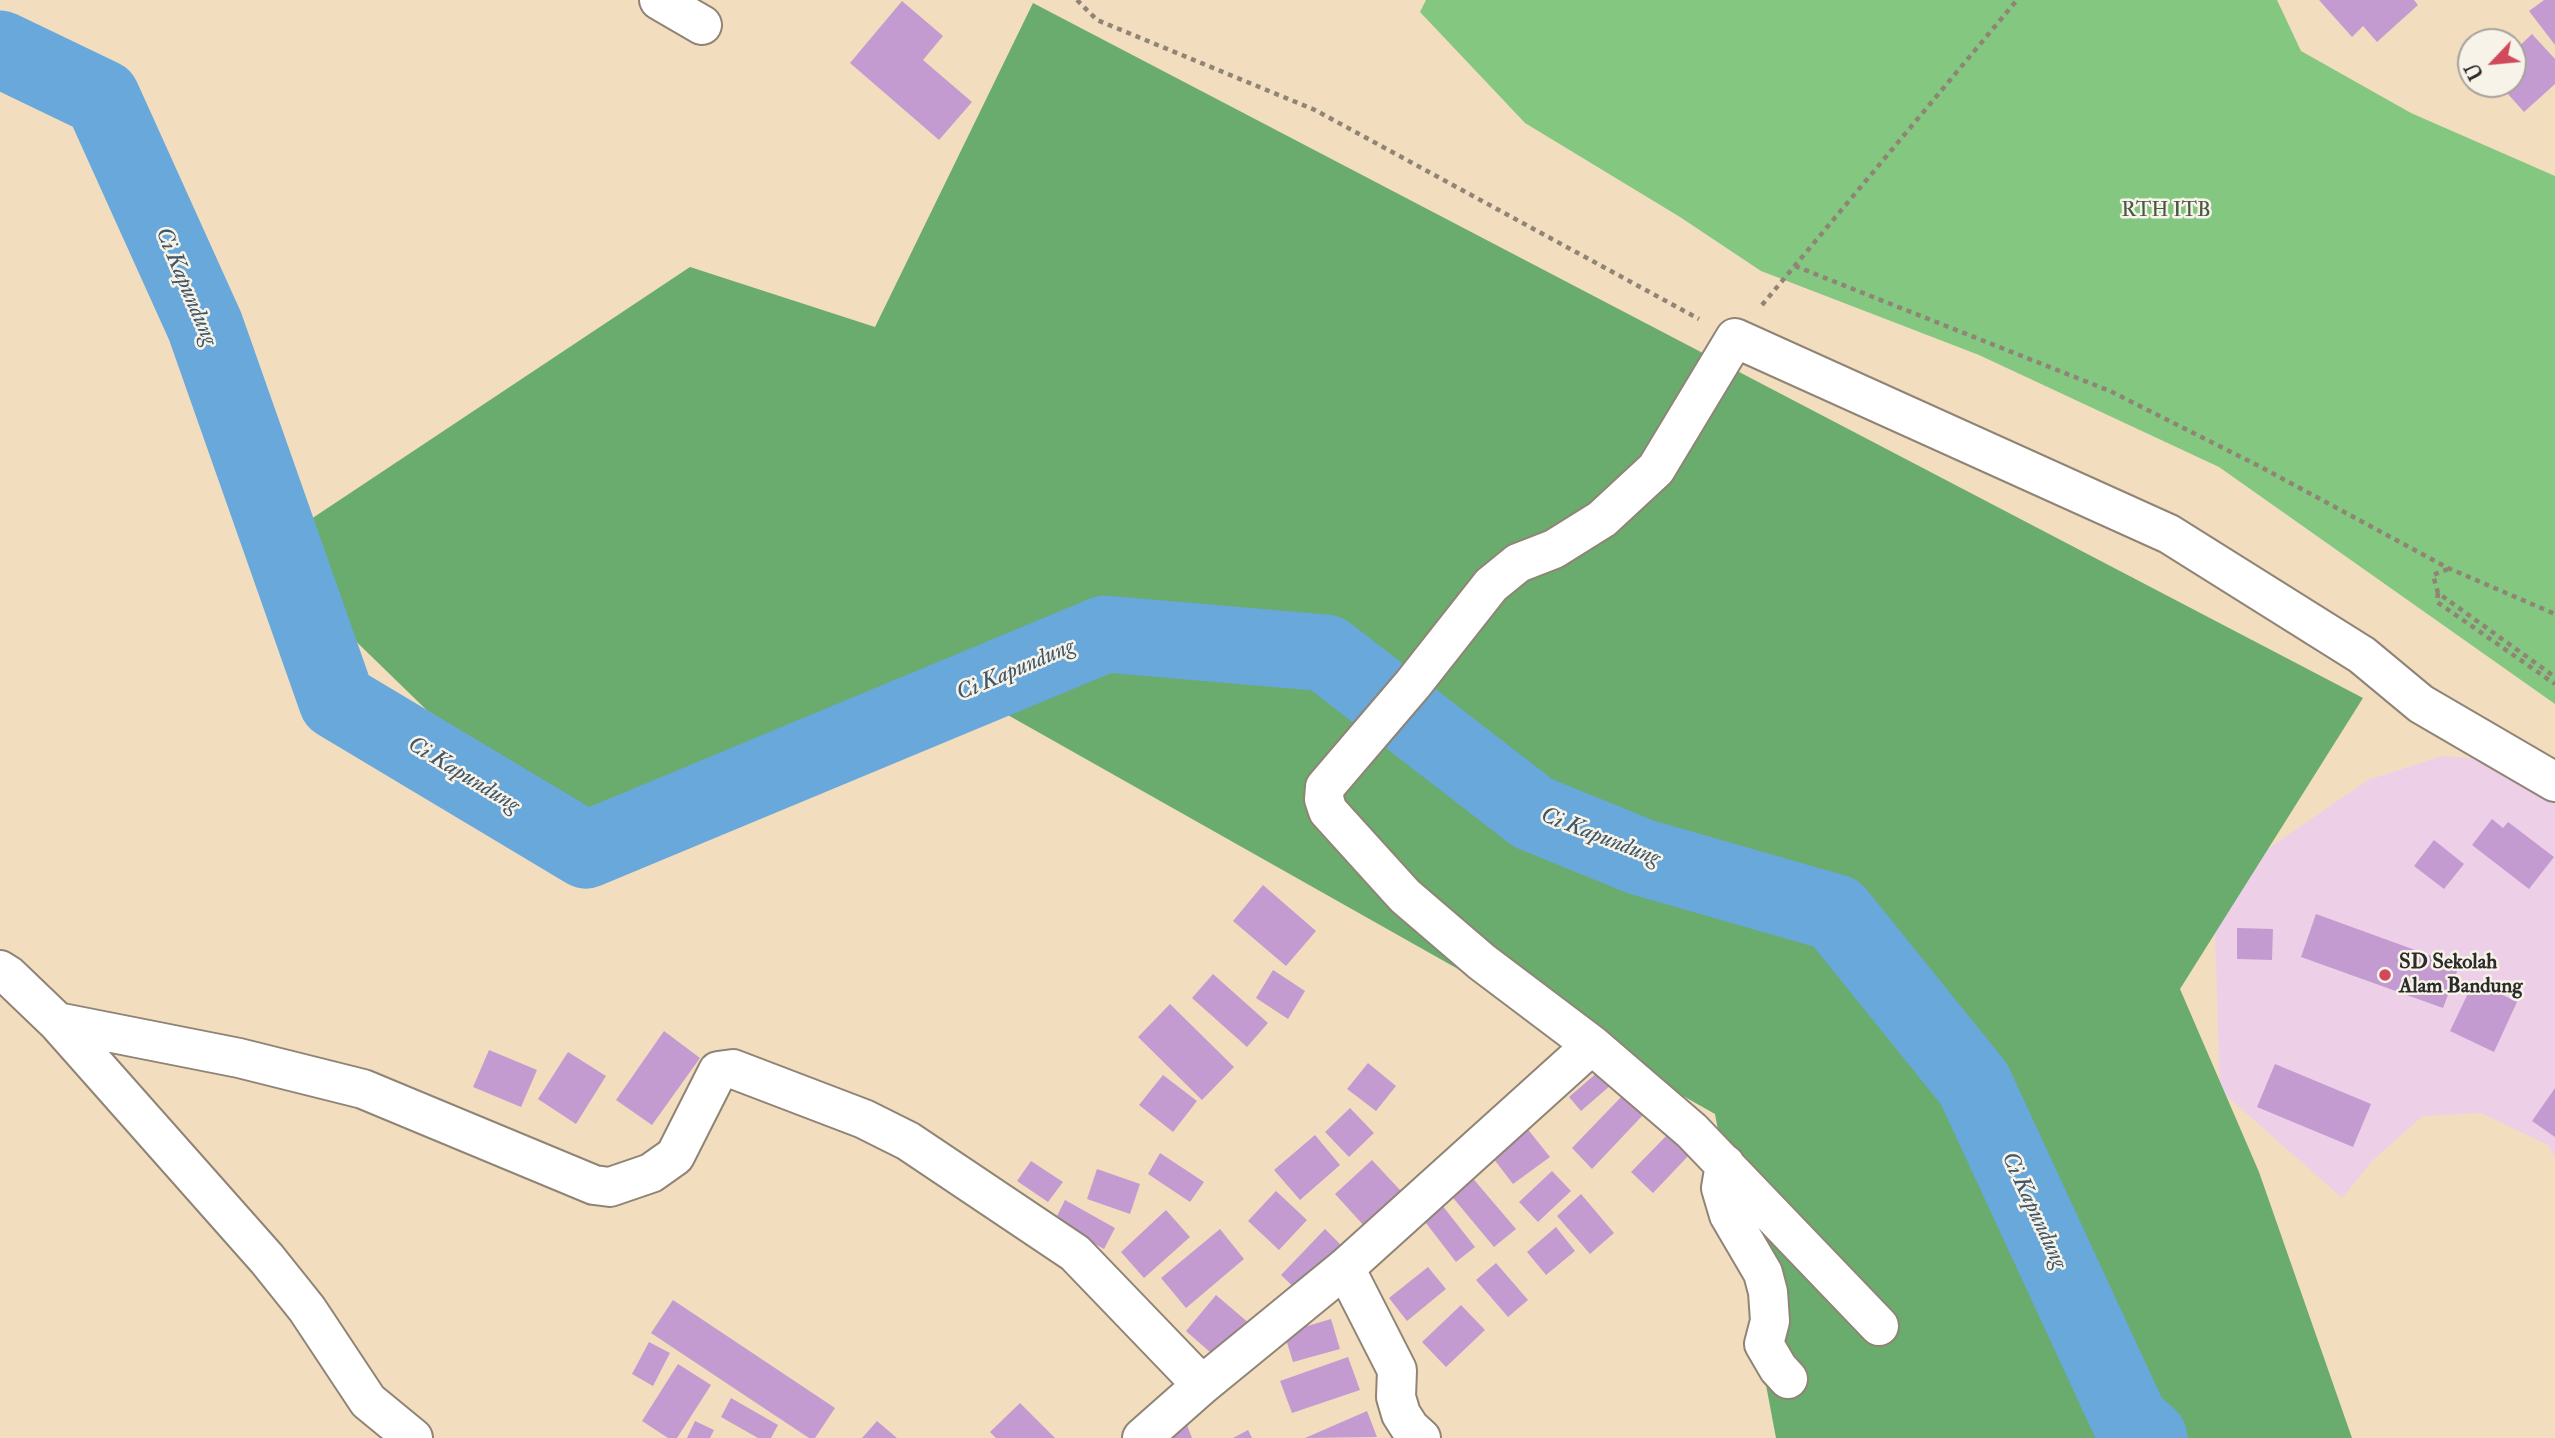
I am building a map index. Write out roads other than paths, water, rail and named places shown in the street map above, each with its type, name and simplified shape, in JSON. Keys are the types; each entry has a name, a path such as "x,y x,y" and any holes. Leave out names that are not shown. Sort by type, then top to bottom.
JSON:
{"street":[{"path":"659,0 702,25"},
{"path":"1879,1326 1692,1131 1592,1045 1482,962 1405,896 1328,811 1324,799 1325,787 1413,684 1491,585 1518,563 1554,549 1602,519 1656,469 1735,338 2169,534 2361,655 2421,704 2555,782"},
{"path":"0,970 57,1021 307,1308 368,1401 412,1438"},
{"path":"57,1021 239,1058 363,1089 594,1185 610,1186 651,1173 675,1156 718,1071 733,1069 864,1119 908,1141 1075,1253 1202,1385"},
{"path":"1142,1438 1202,1385 1345,1268 1592,1045"},
{"path":"1725,1164 1721,1188 1729,1215 1762,1273 1768,1292 1770,1321 1764,1344 1788,1379"},
{"path":"1345,1268 1397,1370 1396,1397 1401,1414 1421,1438"}],"waterway":[{"name":"Ci Kapundung","path":"0,49 102,98 205,326 337,701 586,850 1105,634 1326,653 1533,813 1641,857 1836,913 1974,1084 2130,1421 2149,1438"}],"place":[{"name":"SD Sekolah Alam Bandung","path":"2385,975"}],"park label":[{"name":"RTH ITB","path":"2166,211"}]}
